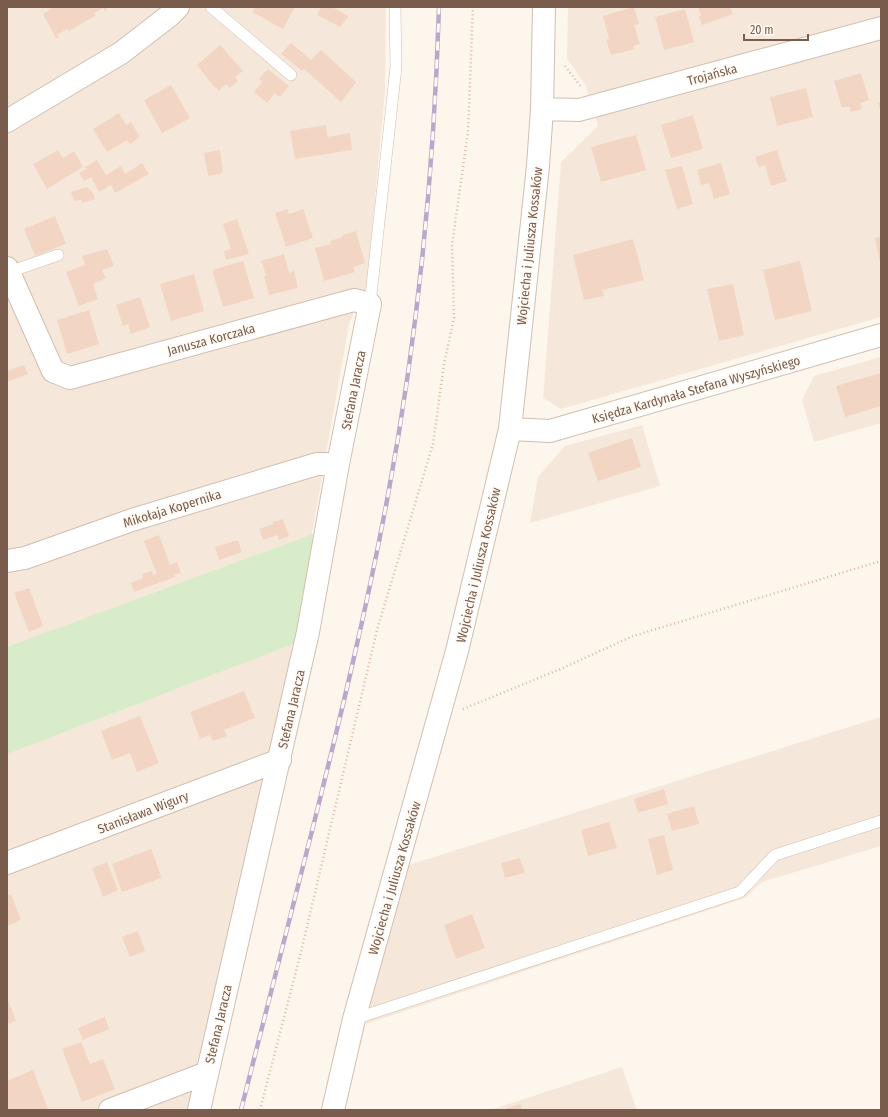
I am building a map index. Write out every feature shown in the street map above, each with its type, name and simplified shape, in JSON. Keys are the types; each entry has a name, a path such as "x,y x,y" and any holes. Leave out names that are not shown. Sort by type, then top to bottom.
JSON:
{"street":[{"path":"7,121 121,53 165,20 178,7"},
{"name":"Wojciecha i Juliusza Kossaków","path":"333,1110 354,1019 457,652 510,429 538,166 542,109 544,7"},
{"name":"Trojańska","path":"542,109 579,110 881,28"},
{"name":"Janusza Korczaka","path":"8,270 53,371 70,378 354,300 370,304"},
{"name":"Stefana Jaracza","path":"199,1110 308,632 338,464 370,304"},
{"name":"Księdza Kardynała Stefana Wyszyńskiego","path":"510,429 550,431 881,335"},
{"name":"Mikołaja Kopernika","path":"7,561 25,558 132,520 317,464 338,464"},
{"name":"Stanisława Wigury","path":"7,863 280,760"},
{"path":"110,1110 207,1073"}],"lane":[{"path":"211,7 291,75"},
{"path":"370,304 396,67 395,7"},
{"path":"8,270 58,255"},
{"path":"354,1019 740,892 775,855 881,822"}],"path":[{"path":"260,1110 301,952 377,630 433,444 444,364 454,318 452,245 468,132 472,7"},
{"path":"438,718 482,703 633,636 881,561"}],"shaded area":[{"path":"7,7 386,7 385,90 367,285 349,324 277,732 189,1110 7,1110"},
{"path":"568,7 881,7 881,317 561,409 543,398 561,162 598,126 586,86 567,58"},
{"path":"881,357 881,423 814,442 802,400 814,376"},
{"path":"642,425 660,486 530,523 538,477 565,446"},
{"path":"881,717 881,846 762,882 745,898 366,1024 402,867"},
{"path":"622,1067 637,1110 490,1110"}],"green space":[{"path":"313,534 298,642 7,754 7,647"}],"building":[{"path":"54,7 106,7 107,9 105,11 103,8 94,13 95,16 69,31 67,29 57,35 59,37 56,38 43,14"},
{"path":"255,7 295,7 283,29 252,12"},
{"path":"321,7 332,7 349,16 340,27 317,15"},
{"path":"634,7 639,24 634,25 640,44 633,46 634,49 611,55 606,40 609,39 603,16"},
{"path":"698,7 730,7 733,14 702,25"},
{"path":"685,9 694,42 664,50 655,17"},
{"path":"291,43 311,60 321,50 356,82 341,102 304,69 302,71 281,54"},
{"path":"220,45 243,71 235,77 238,81 230,88 226,84 219,91 197,65"},
{"path":"268,69 289,86 280,97 275,93 267,103 254,92 262,82 259,79"},
{"path":"861,73 869,100 860,103 862,109 851,112 849,106 842,108 834,81"},
{"path":"171,85 190,118 162,133 144,100"},
{"path":"806,88 813,117 777,126 770,97"},
{"path":"881,102 881,113 878,103"},
{"path":"119,113 126,125 131,122 140,137 130,144 127,140 107,152 93,129"},
{"path":"693,115 703,149 671,158 661,125"},
{"path":"326,125 327,137 350,133 352,150 295,159 290,131"},
{"path":"636,135 646,170 601,182 591,147"},
{"path":"58,150 63,158 74,151 83,167 47,189 33,164"},
{"path":"220,150 223,173 208,176 204,153"},
{"path":"777,150 787,181 771,186 765,165 759,167 755,157"},
{"path":"97,160 106,175 121,166 125,174 142,163 149,174 115,193 111,185 99,192 91,177 84,181 79,173 86,169 85,167"},
{"path":"721,163 730,194 714,199 709,183 701,185 697,170"},
{"path":"682,166 693,204 677,209 665,170"},
{"path":"87,187 93,193 95,199 82,203 81,200 74,201 71,192"},
{"path":"287,209 289,214 303,209 313,238 286,247 275,213"},
{"path":"55,216 66,244 35,256 24,229"},
{"path":"237,219 249,254 226,260 224,251 231,249 223,224"},
{"path":"356,231 365,263 353,267 355,272 324,281 315,248 331,244 330,241"},
{"path":"881,236 881,263 880,263 875,238"},
{"path":"633,239 644,280 602,290 604,296 584,300 573,255"},
{"path":"107,249 114,266 102,270 106,278 93,284 98,299 79,306 66,272 85,265 82,256"},
{"path":"284,254 289,273 294,271 298,288 269,295 264,277 266,276 261,261"},
{"path":"243,261 254,298 223,307 212,270"},
{"path":"800,261 812,311 775,320 763,270"},
{"path":"194,274 204,311 171,321 160,284"},
{"path":"733,284 744,335 719,341 707,289"},
{"path":"140,297 150,327 131,334 128,324 123,326 116,305"},
{"path":"89,310 99,344 67,354 57,320"},
{"path":"24,365 28,374 7,382 7,371"},
{"path":"881,373 881,406 845,417 836,386"},
{"path":"632,438 641,467 598,481 588,453"},
{"path":"283,519 289,536 279,540 277,535 263,540 259,529"},
{"path":"159,535 170,565 177,562 181,573 174,575 175,577 134,592 131,583 143,578 142,574 152,571 153,575 157,574 144,541"},
{"path":"238,540 242,552 219,560 215,547"},
{"path":"29,588 43,626 29,632 14,593"},
{"path":"244,691 255,718 224,730 227,736 213,741 210,735 200,739 190,712"},
{"path":"140,716 159,763 137,772 130,753 112,760 101,731"},
{"path":"664,789 668,804 638,813 634,799"},
{"path":"694,806 699,824 672,831 667,814"},
{"path":"609,822 617,848 588,856 581,830"},
{"path":"664,835 673,870 657,875 648,839"},
{"path":"151,849 162,878 122,892 112,864"},
{"path":"520,858 525,873 505,878 501,863"},
{"path":"107,862 118,890 103,897 92,868"},
{"path":"11,894 21,920 7,926 7,895"},
{"path":"472,914 485,948 456,959 444,925"},
{"path":"138,931 145,951 130,957 122,937"},
{"path":"7,998 16,1021 7,1024"},
{"path":"105,1017 109,1029 83,1040 78,1028"},
{"path":"81,1042 90,1064 103,1059 115,1089 82,1102 62,1049"},
{"path":"33,1070 48,1109 8,1110 7,1081"},
{"path":"520,1104 522,1110 502,1110"}],"railway":[{"path":"241,1110 343,705 371,579 399,435 416,313 429,191 437,68 439,7"}]}
